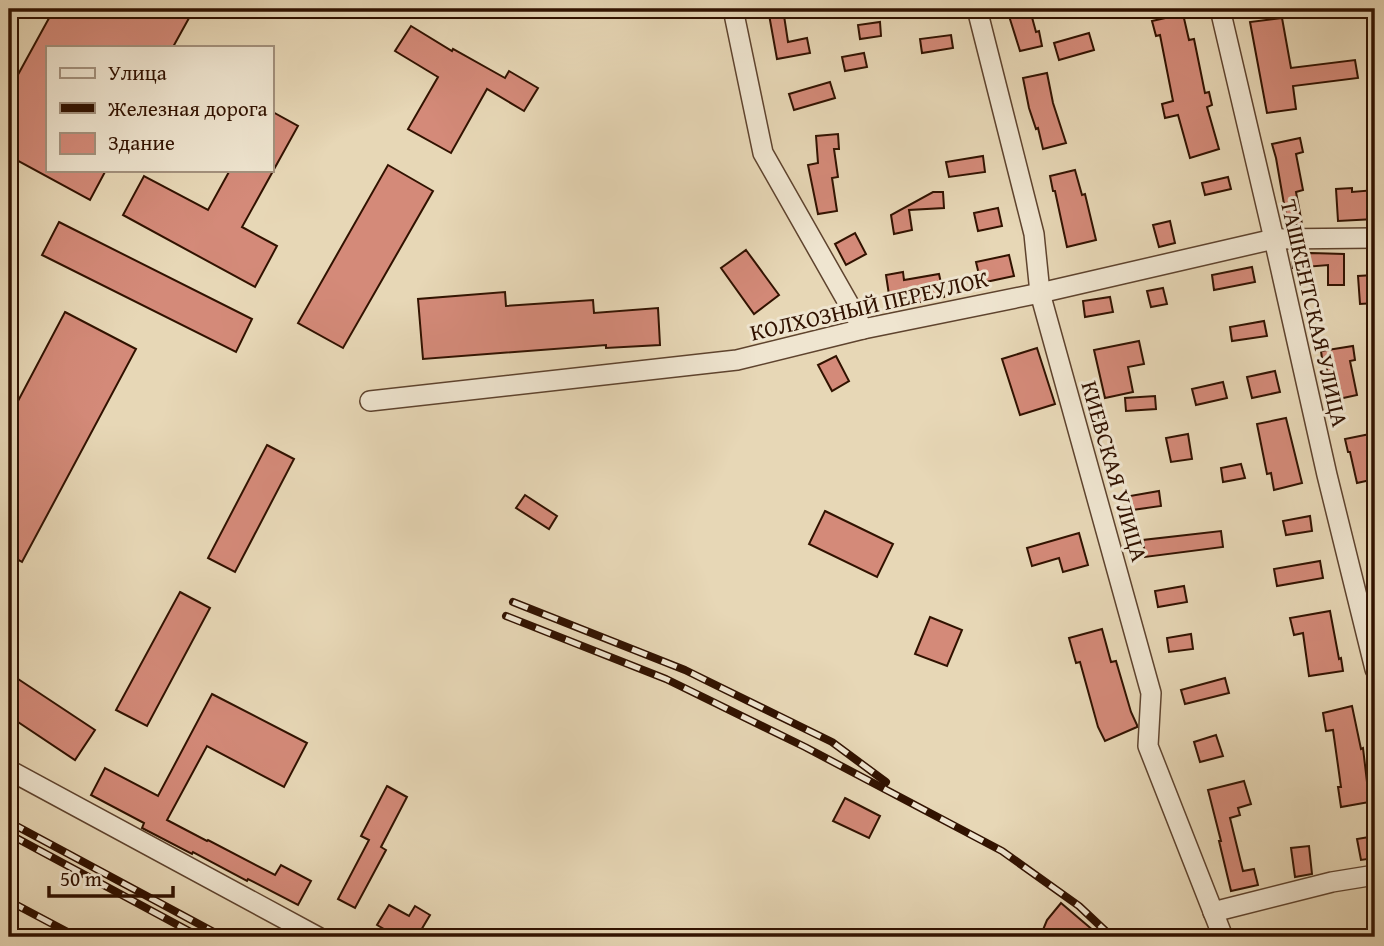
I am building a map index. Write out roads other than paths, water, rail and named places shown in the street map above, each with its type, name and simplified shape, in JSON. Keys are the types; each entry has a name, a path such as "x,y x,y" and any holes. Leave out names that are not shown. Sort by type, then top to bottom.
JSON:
{"street":[{"path":"733,9 763,153 863,329"},
{"name":"КИЕВСКАЯ УЛИЦА","path":"977,9 1034,234 1040,293 1151,693 1148,746 1223,937"},
{"name":"ТАШКЕНТСКАЯ УЛИЦА","path":"1220,9 1327,475 1375,668"},
{"name":"КОЛХОЗНЫЙ ПЕРЕУЛОК","path":"370,401 737,360 863,329 1040,293 1274,239 1375,238"},
{"path":"9,770 318,937"},
{"path":"1213,912 1332,882 1375,875"}],"railway":[{"path":"513,602 685,670 832,742 886,782"},
{"path":"506,616 666,679 805,747 1002,851 1079,906 1112,937"},
{"path":"9,822 223,937"},
{"path":"9,834 200,937"},
{"path":"9,901 77,937"}]}
